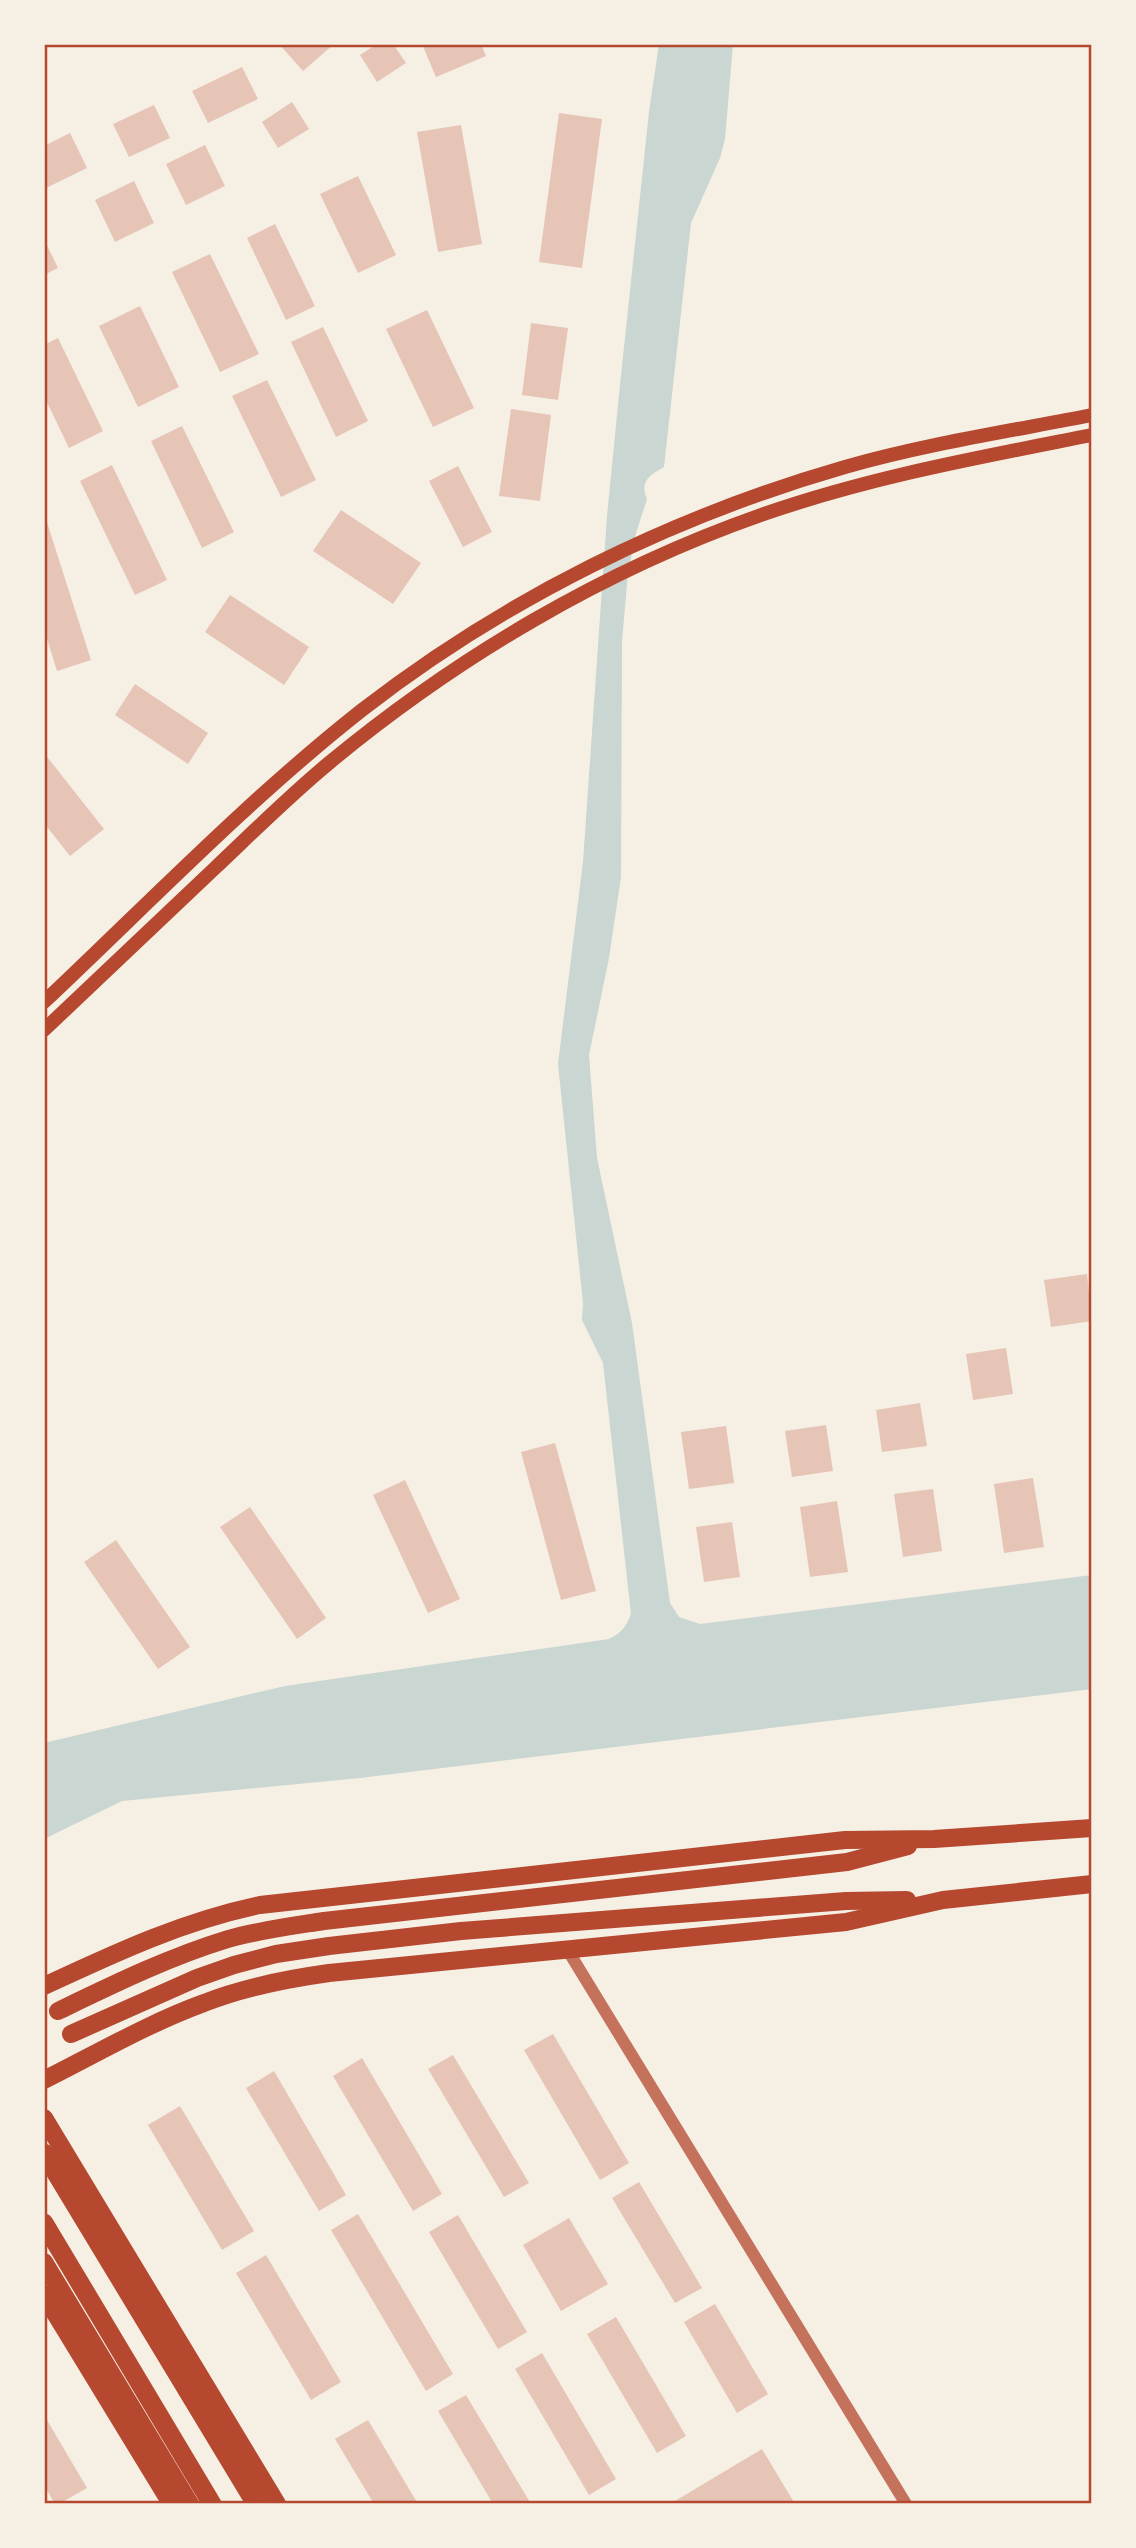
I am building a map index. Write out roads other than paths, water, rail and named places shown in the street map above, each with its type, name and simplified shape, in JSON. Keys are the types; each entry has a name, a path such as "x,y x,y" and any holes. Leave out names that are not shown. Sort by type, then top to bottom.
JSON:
{"highway":[{"path":"44,2153 256,2504"},
{"path":"44,2223 212,2504"},
{"path":"47,2299 172,2504"}],"main road":[{"path":"44,1002 277,782 365,708 462,641 547,589 636,544 754,496 848,466 945,443 1092,415"},
{"path":"44,1030 281,805 338,756 415,696 472,658 601,583 761,515 853,486 949,463 1092,435"},
{"path":"44,1986 164,1931 222,1912 260,1905 845,1840 934,1839 1092,1828"},
{"path":"58,2011 188,1953 230,1939 274,1929 324,1921 847,1862 934,1839"},
{"path":"71,2034 162,1992 234,1965 276,1954 329,1946 461,1931 846,1901 943,1900 1092,1884"},
{"path":"44,2080 170,2018 243,1990 329,1973 846,1922 943,1900"},
{"path":"44,2118 277,2504"},
{"path":"44,2262 190,2504"}],"street":[{"path":"567,1949 905,2504"}]}
